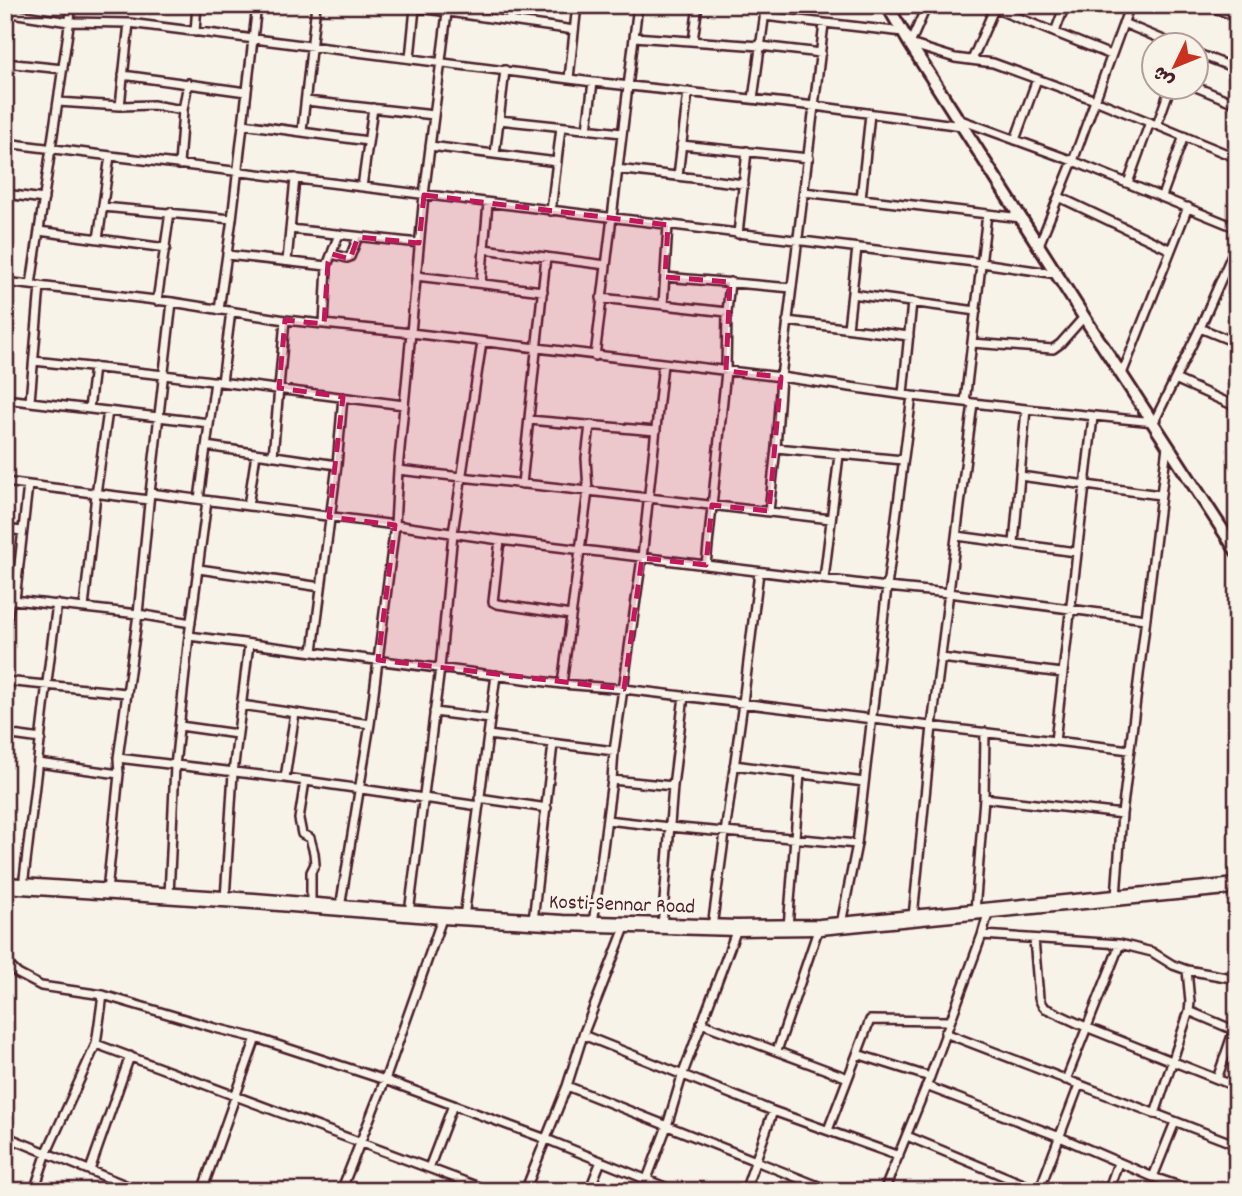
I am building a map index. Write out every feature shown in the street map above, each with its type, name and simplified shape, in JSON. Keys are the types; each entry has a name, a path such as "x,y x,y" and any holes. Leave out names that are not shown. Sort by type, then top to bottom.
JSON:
{"highway":[{"name":"Kosti-Sennar Road","path":"5,885 443,916 712,928 820,927 1237,886"}],"street":[{"path":"31,285 72,5"},
{"path":"195,32 197,5"},
{"path":"219,310 257,5"},
{"path":"302,131 316,5"},
{"path":"401,5 447,9 574,30"},
{"path":"510,21 512,5"},
{"path":"569,78 577,5"},
{"path":"595,356 638,5"},
{"path":"693,41 698,5"},
{"path":"753,99 766,5"},
{"path":"887,5 1084,317 1237,552"},
{"path":"910,44 927,5"},
{"path":"1055,32 1065,5"},
{"path":"1039,245 1130,5"},
{"path":"1207,5 1237,17"},
{"path":"972,60 990,7 1111,55"},
{"path":"410,58 415,8"},
{"path":"340,908 370,724 395,525 419,243 447,9"},
{"path":"7,10 69,22 129,23 593,82 960,123 1073,161 1237,228"},
{"path":"764,16 903,32"},
{"path":"120,106 129,23"},
{"path":"1123,23 1145,32"},
{"path":"769,511 780,377 824,24"},
{"path":"634,37 821,53"},
{"path":"910,44 955,58 993,63 1095,100 1237,158"},
{"path":"1210,58 1237,69"},
{"path":"5,63 63,69"},
{"path":"495,154 505,70"},
{"path":"123,75 246,92"},
{"path":"1015,140 1037,79"},
{"path":"587,129 593,82"},
{"path":"179,165 188,83"},
{"path":"1210,93 1235,103 1237,91"},
{"path":"678,176 688,92"},
{"path":"306,101 434,115"},
{"path":"58,102 183,110"},
{"path":"1128,183 1164,102"},
{"path":"362,187 373,108"},
{"path":"860,199 870,114"},
{"path":"499,120 622,133"},
{"path":"243,124 368,141"},
{"path":"551,211 561,127"},
{"path":"1162,196 1184,136"},
{"path":"5,143 1057,274"},
{"path":"681,145 809,158"},
{"path":"430,146 557,162"},
{"path":"738,234 747,151"},
{"path":"98,239 110,156"},
{"path":"617,169 744,184"},
{"path":"287,261 295,178"},
{"path":"804,192 1022,218"},
{"path":"5,194 44,199"},
{"path":"1059,197 1171,250"},
{"path":"481,283 488,203"},
{"path":"103,207 232,219"},
{"path":"1122,374 1188,207"},
{"path":"158,301 170,212"},
{"path":"912,917 932,726 957,536 972,343 987,214"},
{"path":"663,305 668,225"},
{"path":"290,229 419,243"},
{"path":"39,231 166,248"},
{"path":"324,324 327,266 339,234"},
{"path":"332,254 350,257 358,237"},
{"path":"1154,422 1200,328 1237,243"},
{"path":"848,328 857,248"},
{"path":"484,249 606,265"},
{"path":"227,256 327,266"},
{"path":"522,484 546,257"},
{"path":"1226,270 1237,275"},
{"path":"416,276 543,291"},
{"path":"665,277 792,288"},
{"path":"5,282 172,302 285,320 780,377 912,396 1154,422"},
{"path":"706,565 726,371 730,282"},
{"path":"30,401 40,286"},
{"path":"852,294 976,311"},
{"path":"601,298 727,312"},
{"path":"107,891 120,774 118,758 138,614 172,302"},
{"path":"903,394 912,302"},
{"path":"169,895 175,766 199,569 206,446 231,311"},
{"path":"972,343 1053,349 1084,317"},
{"path":"272,456 285,320"},
{"path":"788,320 909,336"},
{"path":"1200,328 1237,343"},
{"path":"409,913 440,668 453,533 482,342"},
{"path":"34,361 164,374 404,405"},
{"path":"593,924 614,751 642,558 663,364"},
{"path":"89,409 94,367"},
{"path":"1175,380 1237,407"},
{"path":"841,924 857,844 912,396"},
{"path":"313,652 337,464 342,397"},
{"path":"5,399 209,423"},
{"path":"1014,543 1026,409"},
{"path":"85,608 96,494 108,411"},
{"path":"1055,741 1093,417"},
{"path":"529,420 656,431"},
{"path":"562,684 588,491 586,458 590,425"},
{"path":"1116,897 1122,814 1167,443"},
{"path":"206,446 337,464"},
{"path":"776,448 903,460"},
{"path":"248,506 256,454"},
{"path":"824,579 839,455"},
{"path":"398,470 831,519"},
{"path":"1020,476 1160,495"},
{"path":"5,482 96,494 203,500 642,558 949,593 1145,619"},
{"path":"5,632 28,485"},
{"path":"5,529 22,531"},
{"path":"957,536 1076,552"},
{"path":"500,540 493,602 571,615"},
{"path":"199,569 321,587"},
{"path":"712,928 759,572"},
{"path":"10,599 191,623"},
{"path":"23,886 45,685 57,604"},
{"path":"189,636 562,684 624,689 1130,750"},
{"path":"225,899 233,773 249,643"},
{"path":"941,658 1062,673"},
{"path":"464,917 496,674"},
{"path":"5,681 127,694"},
{"path":"662,927 669,827 684,696"},
{"path":"241,705 370,724"},
{"path":"434,712 490,719"},
{"path":"285,778 295,713"},
{"path":"180,726 237,734"},
{"path":"884,1191 930,1077 982,934 985,732"},
{"path":"5,734 41,739"},
{"path":"488,734 614,751"},
{"path":"533,920 553,744"},
{"path":"118,758 423,798 547,808"},
{"path":"38,763 120,774"},
{"path":"734,765 864,782"},
{"path":"788,927 800,774"},
{"path":"612,780 673,786"},
{"path":"304,781 299,819 302,834 310,838 314,853 315,864 311,872 312,905"},
{"path":"984,798 1122,814"},
{"path":"607,820 857,844"},
{"path":"341,1191 385,1080 443,916"},
{"path":"525,1191 626,925"},
{"path":"777,1051 820,927"},
{"path":"647,1179 737,928"},
{"path":"982,934 1120,944 1152,952 1187,970 1237,979"},
{"path":"1034,939 1040,1002 1045,1008 1237,1087"},
{"path":"1066,1080 1120,944"},
{"path":"6,966 41,986 103,995 256,1038 385,1080 546,1139 676,1191"},
{"path":"1155,1114 1189,1011 1187,970"},
{"path":"34,1191 47,1152 96,1044 103,995"},
{"path":"1189,1011 1236,1027 1217,1079"},
{"path":"828,1130 868,1021 950,1021"},
{"path":"701,1023 848,1078"},
{"path":"945,1033 1237,1145"},
{"path":"583,1035 773,1111 899,1156"},
{"path":"202,1191 256,1038"},
{"path":"96,1044 490,1191"},
{"path":"857,1054 930,1077"},
{"path":"90,1170 130,1056"},
{"path":"907,1136 1039,1191 1079,1085"},
{"path":"567,1086 831,1191"},
{"path":"926,1086 1194,1191"},
{"path":"429,1168 453,1105"},
{"path":"745,1191 773,1111"},
{"path":"1153,1177 1175,1122"},
{"path":"5,1136 140,1191"},
{"path":"589,1191 601,1161"},
{"path":"1108,1191 1118,1163"}],"highlighted area":[{"path":"424,195 668,225 665,277 730,282 726,371 781,377 769,511 712,505 706,565 642,558 624,689 378,660 395,525 329,517 343,397 279,388 285,320 324,324 328,262 332,254 350,259 358,237 419,243"}]}
